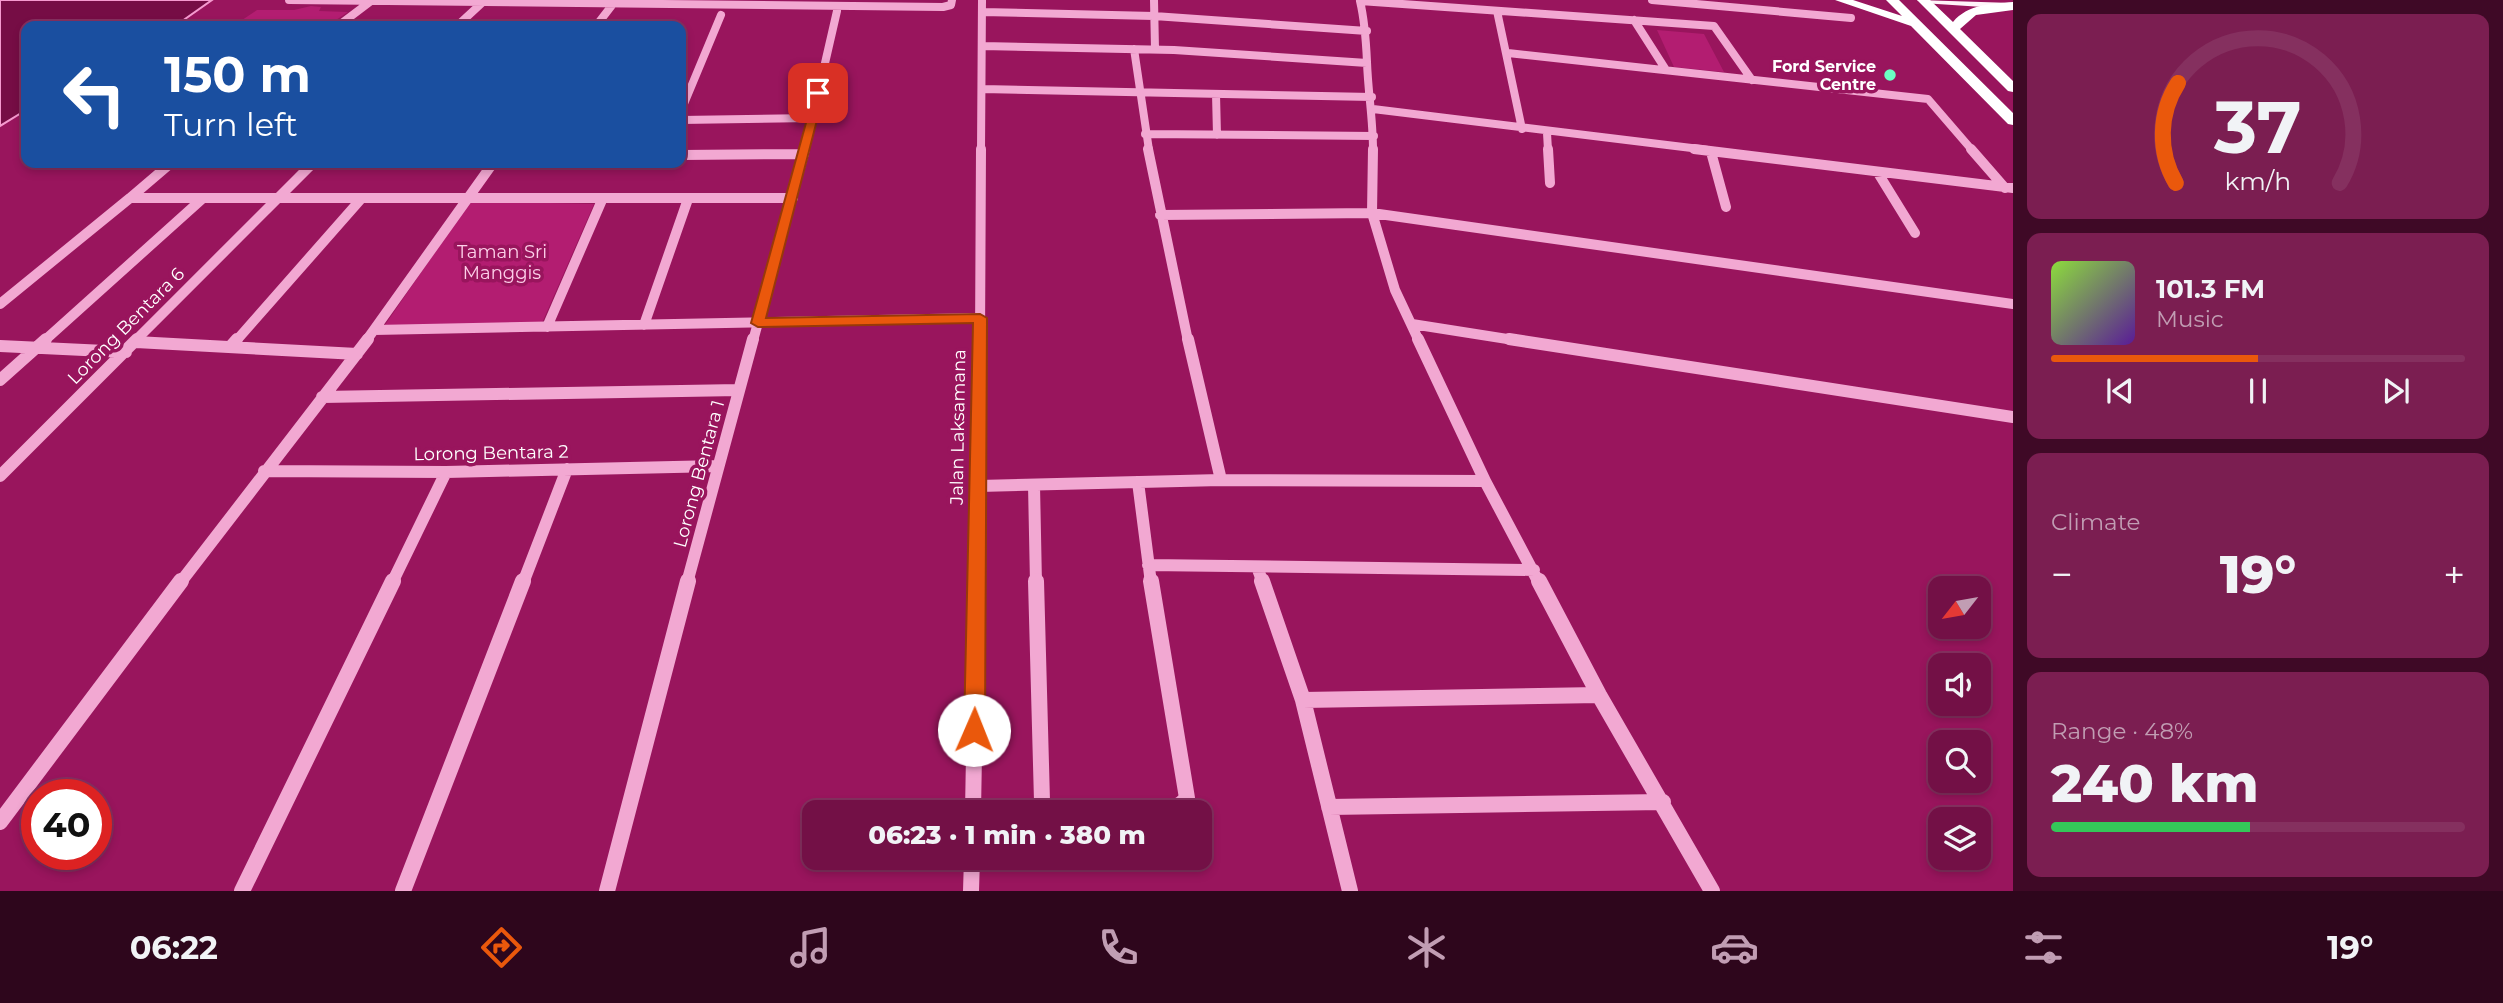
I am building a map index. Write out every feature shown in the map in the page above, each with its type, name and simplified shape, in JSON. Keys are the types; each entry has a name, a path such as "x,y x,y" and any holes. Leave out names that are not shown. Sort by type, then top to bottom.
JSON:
{"highway":[{"path":"1840,0 1886,13 1922,28"},
{"path":"1892,0 2013,121"},
{"path":"1923,0 2011,85"},
{"path":"1954,29 1958,20 1975,10 2013,6"}],"main road":[{"path":"1923,0 2013,6"}],"street":[{"path":"289,0 786,2 943,6 951,5 951,0"},
{"path":"345,21 372,0"},
{"path":"1154,0 1155,49"},
{"path":"1350,0 1714,26 1752,80"},
{"path":"1652,0 1850,18"},
{"path":"462,21 484,1"},
{"path":"600,21 615,1"},
{"path":"1360,1 1367,32 1367,63 1373,109 1372,212 1387,268 1485,481 1599,695 1712,891"},
{"path":"982,6 1367,32"},
{"name":"Jalan Laksamana","path":"973,800 979,486 982,6"},
{"path":"824,67 837,11"},
{"path":"1497,11 1522,129"},
{"path":"686,99 721,15"},
{"path":"1634,20 1666,70"},
{"path":"982,46 1155,49 1367,63"},
{"path":"1134,49 1145,134 1160,215 1221,480"},
{"path":"1508,54 1928,99 2009,188"},
{"name":"Lorong Bentara 1","path":"607,891 718,466 793,198 824,67"},
{"path":"982,89 1372,97"},
{"path":"1216,94 1217,135"},
{"path":"1373,109 2009,188"},
{"path":"686,120 813,118"},
{"path":"1547,132 1550,183"},
{"path":"1145,134 1374,136"},
{"path":"1711,152 1726,207"},
{"path":"686,155 804,154"},
{"path":"0,304 164,168"},
{"name":"Lorong Bentara 6","path":"0,476 308,168"},
{"path":"0,822 264,471 357,354 489,168"},
{"path":"1878,173 1915,233"},
{"path":"130,198 793,198"},
{"path":"0,380 202,199"},
{"path":"230,347 361,199"},
{"path":"644,325 688,199"},
{"path":"547,327 602,200"},
{"path":"1160,215 1372,212 2013,304"},
{"path":"374,330 980,318"},
{"path":"1412,324 2013,416"},
{"path":"136,342 357,354"},
{"path":"0,346 126,352"},
{"path":"323,397 739,390"},
{"name":"Lorong Bentara 2","path":"264,471 446,472 718,466"},
{"path":"403,891 567,470"},
{"path":"242,891 446,472"},
{"path":"979,486 1221,480 1485,481"},
{"path":"1138,482 1148,565 1186,800"},
{"path":"1034,485 1042,800"},
{"path":"1148,565 1534,570"},
{"path":"1257,567 1303,700 1350,891"},
{"path":"1303,700 1599,695"},
{"path":"1329,807 1663,802"},
{"path":"971,891 972,870"}],"green space":[{"path":"311,6 321,7 319,11 348,12 334,21 240,21 257,10 294,10"},
{"path":"1657,30 1704,34 1724,72 1674,67"},
{"name":"Taman Sri Manggis","path":"470,201 594,204 542,323 385,325"}],"shaded area":[{"path":"0,0 212,0 182,21 21,21 21,113 0,126"}],"place":[{"name":"Ford Service Centre","path":"1890,75"}],"route":[{"path":"818,93 758,323 980,318 974,730"}]}
